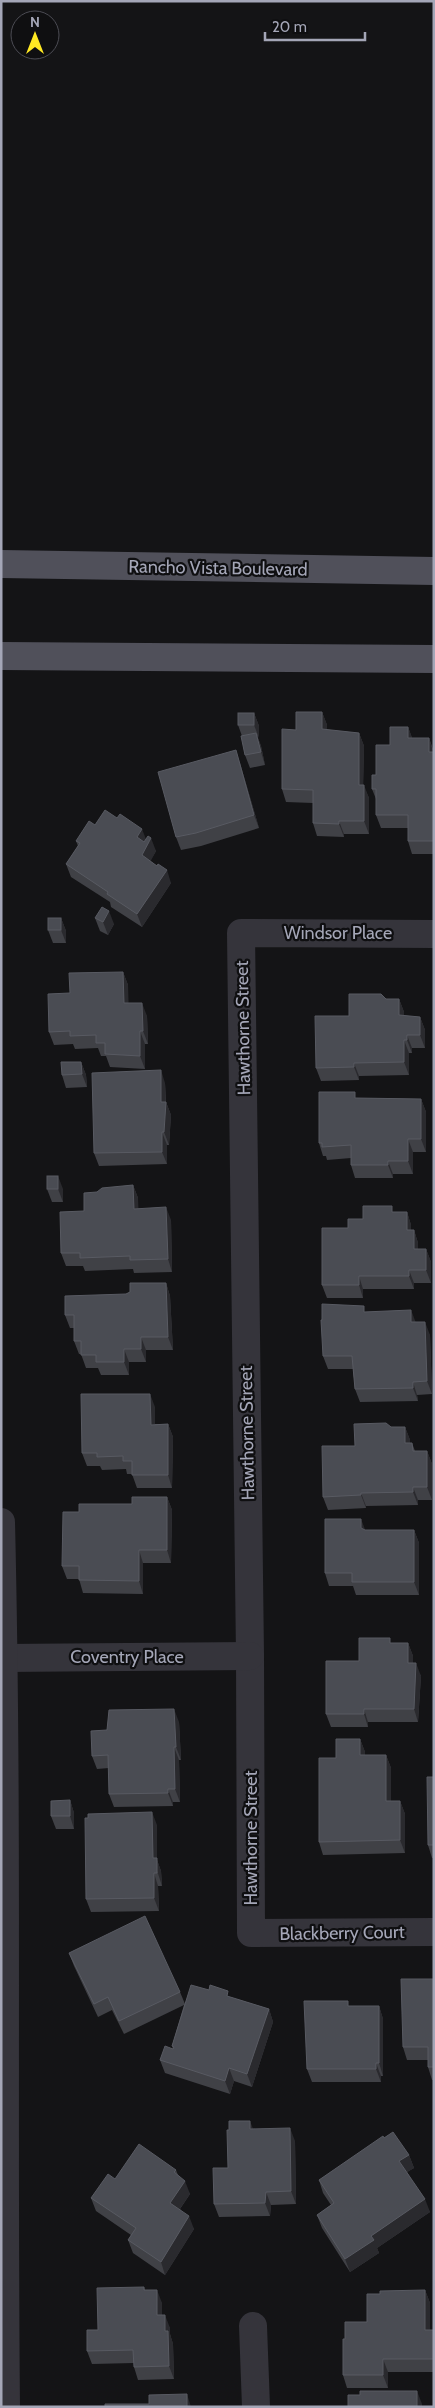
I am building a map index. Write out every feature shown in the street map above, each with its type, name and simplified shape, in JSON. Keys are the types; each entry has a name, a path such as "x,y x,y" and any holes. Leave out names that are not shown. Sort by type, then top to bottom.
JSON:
{"main road":[{"name":"Rancho Vista Boulevard","path":"1,564 434,572"},
{"path":"1,656 434,659"}],"street":[{"name":"Windsor Place","path":"241,933 434,934"},
{"name":"Hawthorne Street","path":"241,933 250,1656 251,1933"},
{"path":"1,1522 4,1658 2,2164 6,2407"},
{"name":"Coventry Place","path":"4,1658 250,1656"},
{"name":"Blackberry Court","path":"251,1933 434,1932"},
{"path":"253,2326 256,2407"}],"building":[{"path":"296,712 322,712 322,729 359,733 359,785 364,785 364,821 339,821 339,824 313,823 313,790 282,789 282,729 296,730"},
{"path":"238,713 254,713 254,725 238,725"},
{"path":"390,727 408,727 408,738 429,738 429,752 434,752 434,841 408,841 408,815 376,815 376,789 372,789 372,775 376,775 376,745 390,745"},
{"path":"256,733 261,752 245,755 241,736"},
{"path":"236,750 254,815 196,833 176,837 158,772"},
{"path":"105,810 117,818 120,814 142,829 137,837 144,842 148,836 151,838 142,855 157,866 158,864 167,870 137,914 66,864 80,843 76,841 89,821 95,825"},
{"path":"102,907 109,911 103,922 95,918"},
{"path":"48,918 61,918 61,930 48,930"},
{"path":"123,972 124,1003 142,1003 143,1031 140,1031 140,1056 105,1054 105,1043 96,1043 96,1035 70,1036 70,1031 49,1032 48,994 70,993 69,973"},
{"path":"349,994 381,994 386,999 399,999 399,1015 420,1017 420,1035 407,1035 407,1040 404,1040 404,1062 354,1063 354,1067 316,1068 315,1016 349,1016"},
{"path":"61,1062 81,1062 82,1074 62,1075"},
{"path":"161,1070 161,1102 166,1102 164,1132 162,1132 162,1152 94,1153 92,1073"},
{"path":"319,1092 355,1092 355,1098 421,1099 421,1139 408,1139 408,1161 388,1161 388,1165 351,1165 351,1145 322,1147 322,1143 319,1143"},
{"path":"47,1176 58,1176 58,1189 47,1189"},
{"path":"133,1185 134,1209 166,1207 168,1259 130,1260 130,1256 80,1258 80,1253 61,1253 60,1212 84,1211 84,1193 97,1192 102,1188"},
{"path":"363,1206 392,1206 392,1212 407,1212 407,1230 414,1230 414,1249 426,1249 426,1270 409,1270 409,1276 359,1276 359,1285 322,1285 322,1228 348,1228 348,1219 363,1219"},
{"path":"130,1283 166,1283 168,1337 141,1337 141,1349 124,1349 124,1362 96,1362 96,1355 81,1355 81,1341 74,1341 74,1315 65,1315 65,1296 126,1294 130,1292"},
{"path":"322,1304 364,1306 364,1312 411,1310 411,1322 425,1322 427,1381 413,1382 413,1388 355,1389 352,1356 323,1356"},
{"path":"81,1394 150,1394 151,1425 168,1424 168,1475 132,1475 132,1461 123,1461 123,1456 97,1457 97,1453 82,1453"},
{"path":"386,1423 391,1427 405,1427 405,1443 412,1443 413,1451 427,1451 427,1487 413,1487 413,1492 361,1493 361,1495 323,1497 322,1446 355,1446 354,1424"},
{"path":"132,1497 167,1497 167,1550 139,1550 139,1581 79,1580 79,1566 62,1566 63,1512 79,1512 79,1504 132,1504"},
{"path":"325,1519 361,1519 361,1528 365,1530 414,1530 414,1582 352,1582 352,1573 325,1573"},
{"path":"359,1638 390,1638 390,1643 408,1643 408,1663 416,1663 414,1709 364,1709 364,1714 326,1714 326,1661 359,1661"},
{"path":"174,1709 176,1747 174,1747 175,1789 168,1789 168,1793 109,1794 108,1755 92,1756 91,1731 107,1730 109,1710"},
{"path":"336,1739 360,1739 360,1755 386,1755 386,1801 400,1801 400,1840 319,1842 319,1758 336,1758"},
{"path":"427,1777 434,1777 434,1845 428,1845"},
{"path":"70,1800 70,1816 51,1816 51,1801"},
{"path":"152,1812 153,1858 157,1858 157,1873 154,1873 154,1898 86,1899 85,1818 88,1818 88,1814"},
{"path":"145,1916 180,1992 119,2021 108,1997 94,2004 69,1953"},
{"path":"401,1979 434,1979 434,2067 428,2067 428,2047 403,2047"},
{"path":"191,1985 209,1990 210,1985 228,1991 227,1996 269,2009 247,2074 229,2068 225,2081 160,2060 165,2046 173,2049 174,2047 172,2046"},
{"path":"304,2001 348,2001 348,2006 379,2006 379,2063 376,2063 376,2069 307,2069"},
{"path":"229,2121 250,2121 250,2129 290,2128 291,2191 266,2192 265,2203 214,2204 213,2168 228,2168 227,2130 229,2130"},
{"path":"393,2132 409,2155 399,2161 425,2199 371,2236 374,2240 345,2259 317,2215 334,2203 319,2180 383,2136 384,2138"},
{"path":"139,2144 176,2170 174,2172 185,2181 170,2203 189,2216 161,2262 128,2240 136,2228 91,2198 108,2174 115,2179"},
{"path":"144,2287 144,2290 157,2290 157,2315 165,2315 165,2331 168,2331 169,2366 134,2367 133,2350 87,2351 87,2330 98,2330 97,2288"},
{"path":"425,2290 425,2330 434,2330 434,2359 383,2359 383,2375 343,2375 345,2322 367,2322 367,2294 380,2294 380,2291"},
{"path":"360,2391 417,2391 417,2407 348,2407 348,2395 360,2395"},
{"path":"187,2394 187,2407 105,2407 105,2404 149,2404 149,2395"}]}
